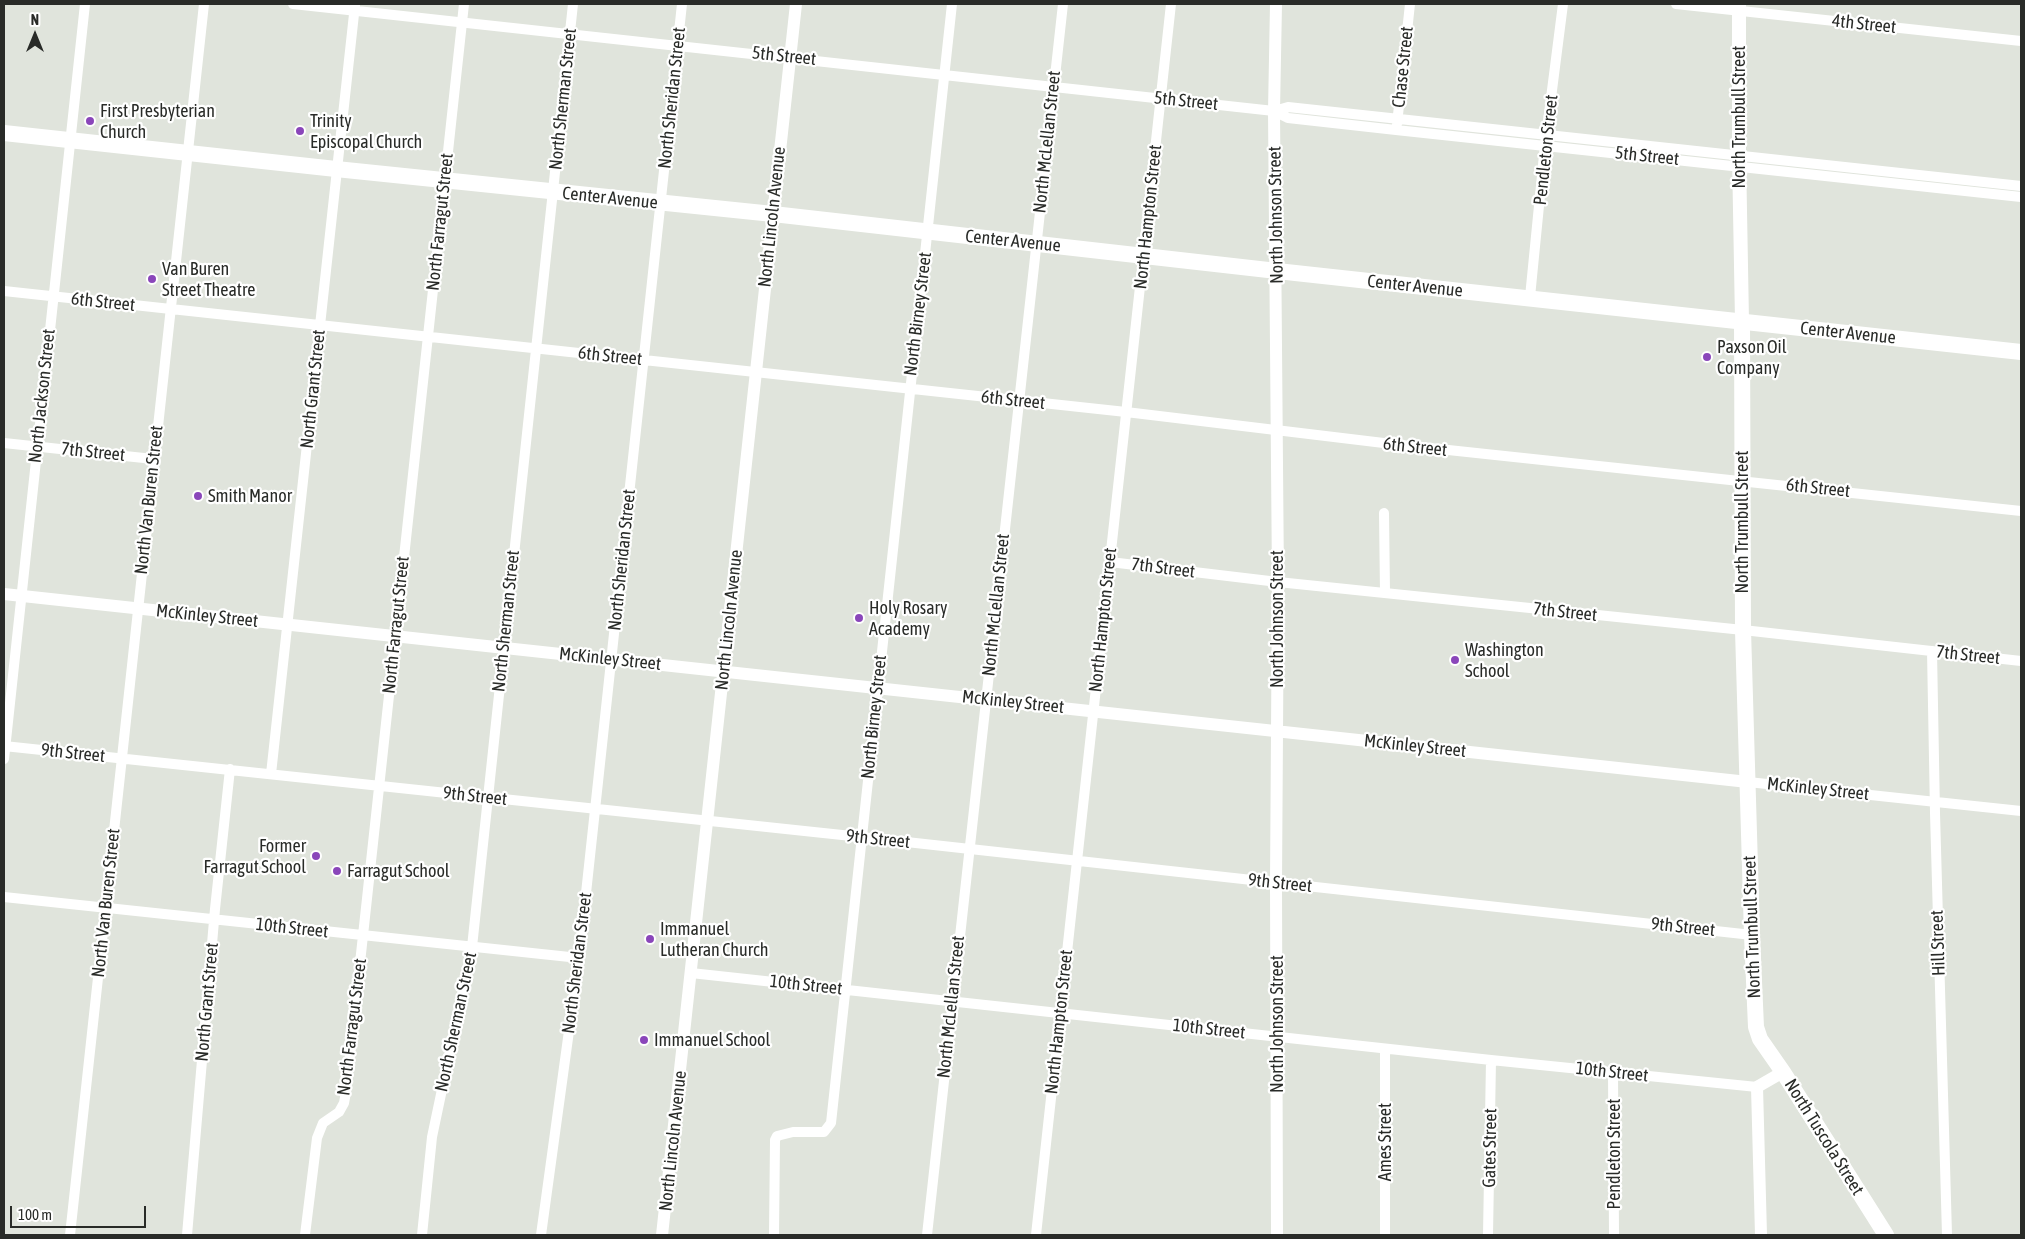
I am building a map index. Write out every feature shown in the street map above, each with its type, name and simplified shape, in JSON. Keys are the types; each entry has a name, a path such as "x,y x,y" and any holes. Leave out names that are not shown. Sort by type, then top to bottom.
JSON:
{"main road":[{"name":"North Trumbull Street","path":"1739,7 1743,630 1755,1012 1756,1026 1760,1039"},
{"name":"Center Avenue","path":"4,133 336,170 773,214 2021,352"},
{"name":"North Tuscola Street","path":"1760,1039 1783,1072 1886,1235"}],"street":[{"name":"North Jackson Street","path":"4,759 20,596 72,140 85,4"},
{"name":"North Van Buren Street","path":"70,1235 204,4"},
{"name":"5th Street","path":"293,4 355,7 462,22 678,44 1274,111 1288,107 1546,146 1739,161 1930,181 2021,186"},
{"name":"North Farragut Street","path":"305,1235 317,1138 323,1123 339,1112 344,1103 464,4"},
{"name":"North Sherman Street","path":"422,1235 432,1137 472,947 573,4"},
{"name":"North Sheridan Street","path":"541,1235 579,958 682,4"},
{"name":"North Lincoln Avenue","path":"662,1235 796,4"},
{"name":"North Birney Street","path":"774,1235 775,1140 777,1136 824,1132 831,1123 952,4"},
{"name":"North McLellan Street","path":"926,1235 1063,4"},
{"name":"North Hampton Street","path":"1036,1235 1171,4"},
{"name":"North Johnson Street","path":"1276,4 1274,111 1277,271 1278,582 1276,730 1277,1235"},
{"name":"Chase Street","path":"1397,124 1410,4"},
{"name":"Pendleton Street","path":"1530,297 1563,4"},
{"name":"4th Street","path":"1676,4 1739,7 2021,41"},
{"name":"North Grant Street","path":"271,774 355,7"},
{"name":"5th Street","path":"1397,124 1547,134 1739,161"},
{"name":"5th Street","path":"1930,181 2021,196"},
{"name":"6th Street","path":"4,291 1126,412 1277,431 1741,482 1752,481 2021,511"},
{"name":"7th Street","path":"4,443 153,459"},
{"path":"1384,513 1385,593"},
{"name":"7th Street","path":"1110,562 1278,582 2021,661"},
{"name":"McKinley Street","path":"4,594 2021,811"},
{"name":"Hill Street","path":"1932,652 1934,802 1948,1235"},
{"name":"9th Street","path":"4,746 861,837 1752,935"},
{"name":"North Grant Street","path":"187,1235 214,920 230,769"},
{"name":"10th Street","path":"4,897 579,958"},
{"name":"10th Street","path":"691,973 1385,1049 1757,1087"},
{"name":"Ames Street","path":"1385,1049 1385,1235"},
{"name":"Gates Street","path":"1488,1235 1492,1060"},
{"name":"Pendleton Street","path":"1614,1072 1614,1235"},
{"path":"1761,1235 1757,1087 1783,1072"}],"place":[{"name":"First Presbyterian Church","path":"90,121"},
{"name":"Trinity Episcopal Church","path":"300,131"},
{"name":"Van Buren Street Theatre","path":"152,279"},
{"name":"Paxson Oil Company","path":"1707,357"},
{"name":"Smith Manor","path":"198,496"},
{"name":"Holy Rosary Academy","path":"859,618"},
{"name":"Washington School","path":"1455,660"},
{"name":"Former Farragut School","path":"316,856"},
{"name":"Farragut School","path":"337,871"},
{"name":"Immanuel Lutheran Church","path":"650,939"},
{"name":"Immanuel School","path":"644,1040"}]}
